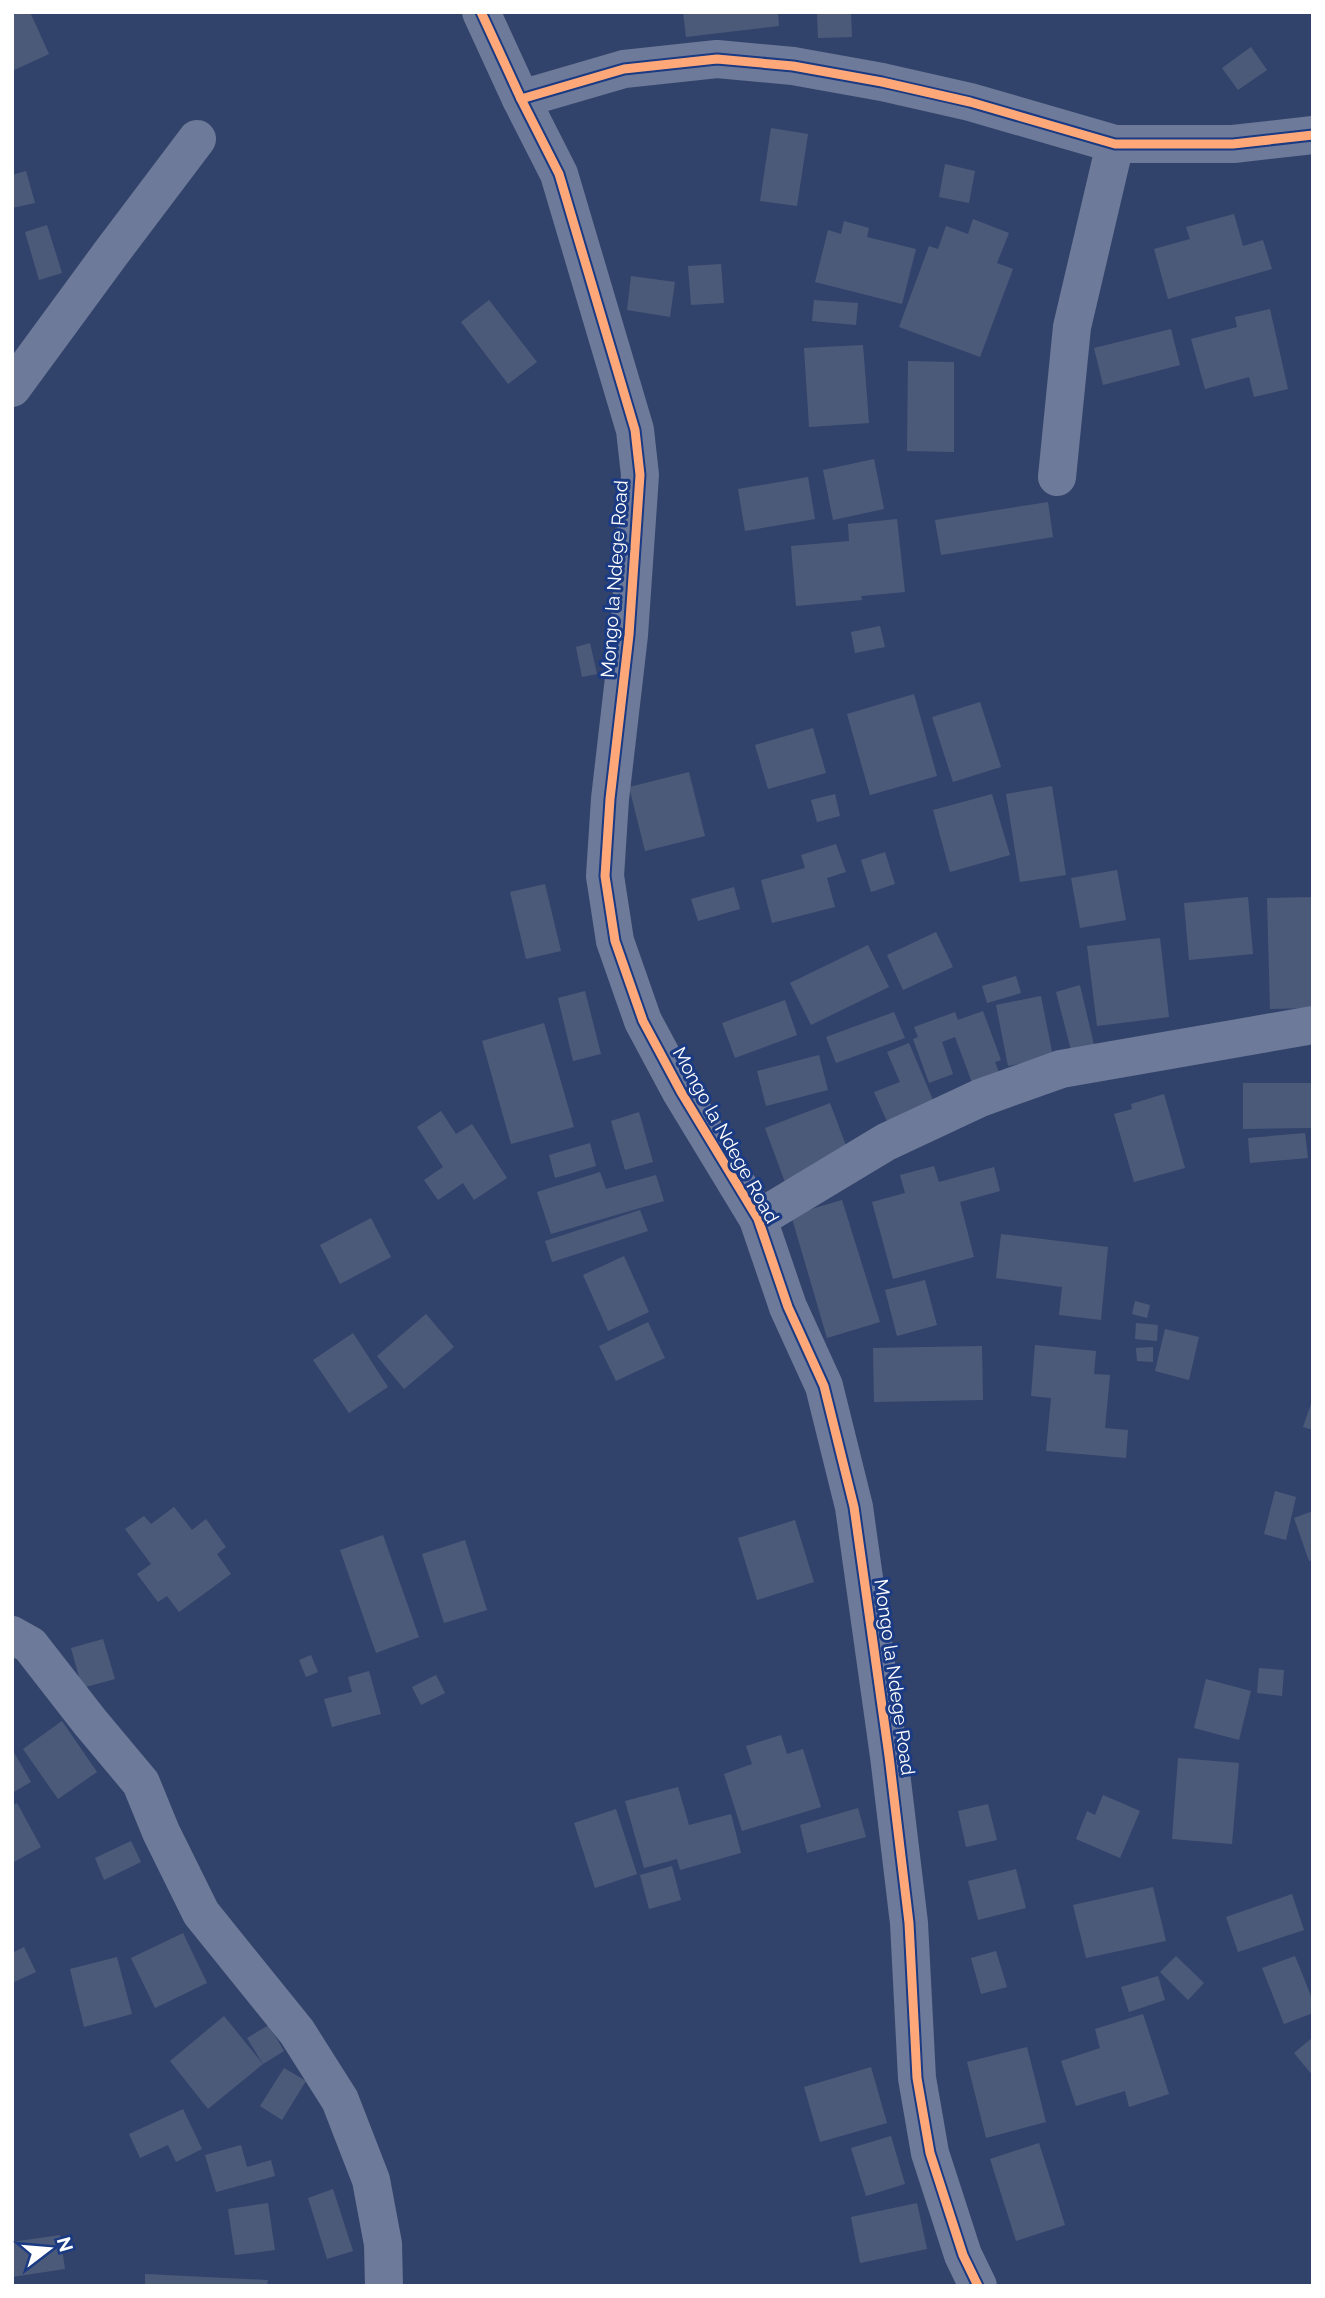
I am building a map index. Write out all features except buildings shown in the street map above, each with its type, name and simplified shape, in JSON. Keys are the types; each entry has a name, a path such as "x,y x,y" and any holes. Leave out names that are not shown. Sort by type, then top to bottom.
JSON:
{"street":[{"name":"Mongo la Ndege Road","path":"481,12 559,174 635,430 640,475 629,635 610,799 605,876 615,941 643,1021 681,1092 758,1219 788,1307 824,1386 854,1507 889,1756 909,1923 917,2078 929,2153 963,2255 978,2286"},
{"path":"521,99 624,69 717,59 793,66 882,82 970,102 1115,144 1233,144 1313,135"},
{"path":"12,388 197,139"},
{"path":"1057,477 1072,327 1115,144"},
{"path":"758,1219 886,1142 980,1098 1061,1069 1313,1025"},
{"path":"12,1635 30,1644 90,1723 141,1783 161,1832 201,1913 297,2032 340,2100 370,2180 383,2244 384,2286"}],"cycle path":[{"path":"481,12 559,174 635,430 640,475 629,635 610,799 605,876 615,941 643,1021 681,1092 758,1219 788,1307 824,1386 854,1507 889,1756 909,1923 917,2078 930,2153 963,2255 978,2286"},
{"path":"521,99 624,69 717,59 793,66 882,82 970,102 1115,144 1233,144 1313,135"}]}
